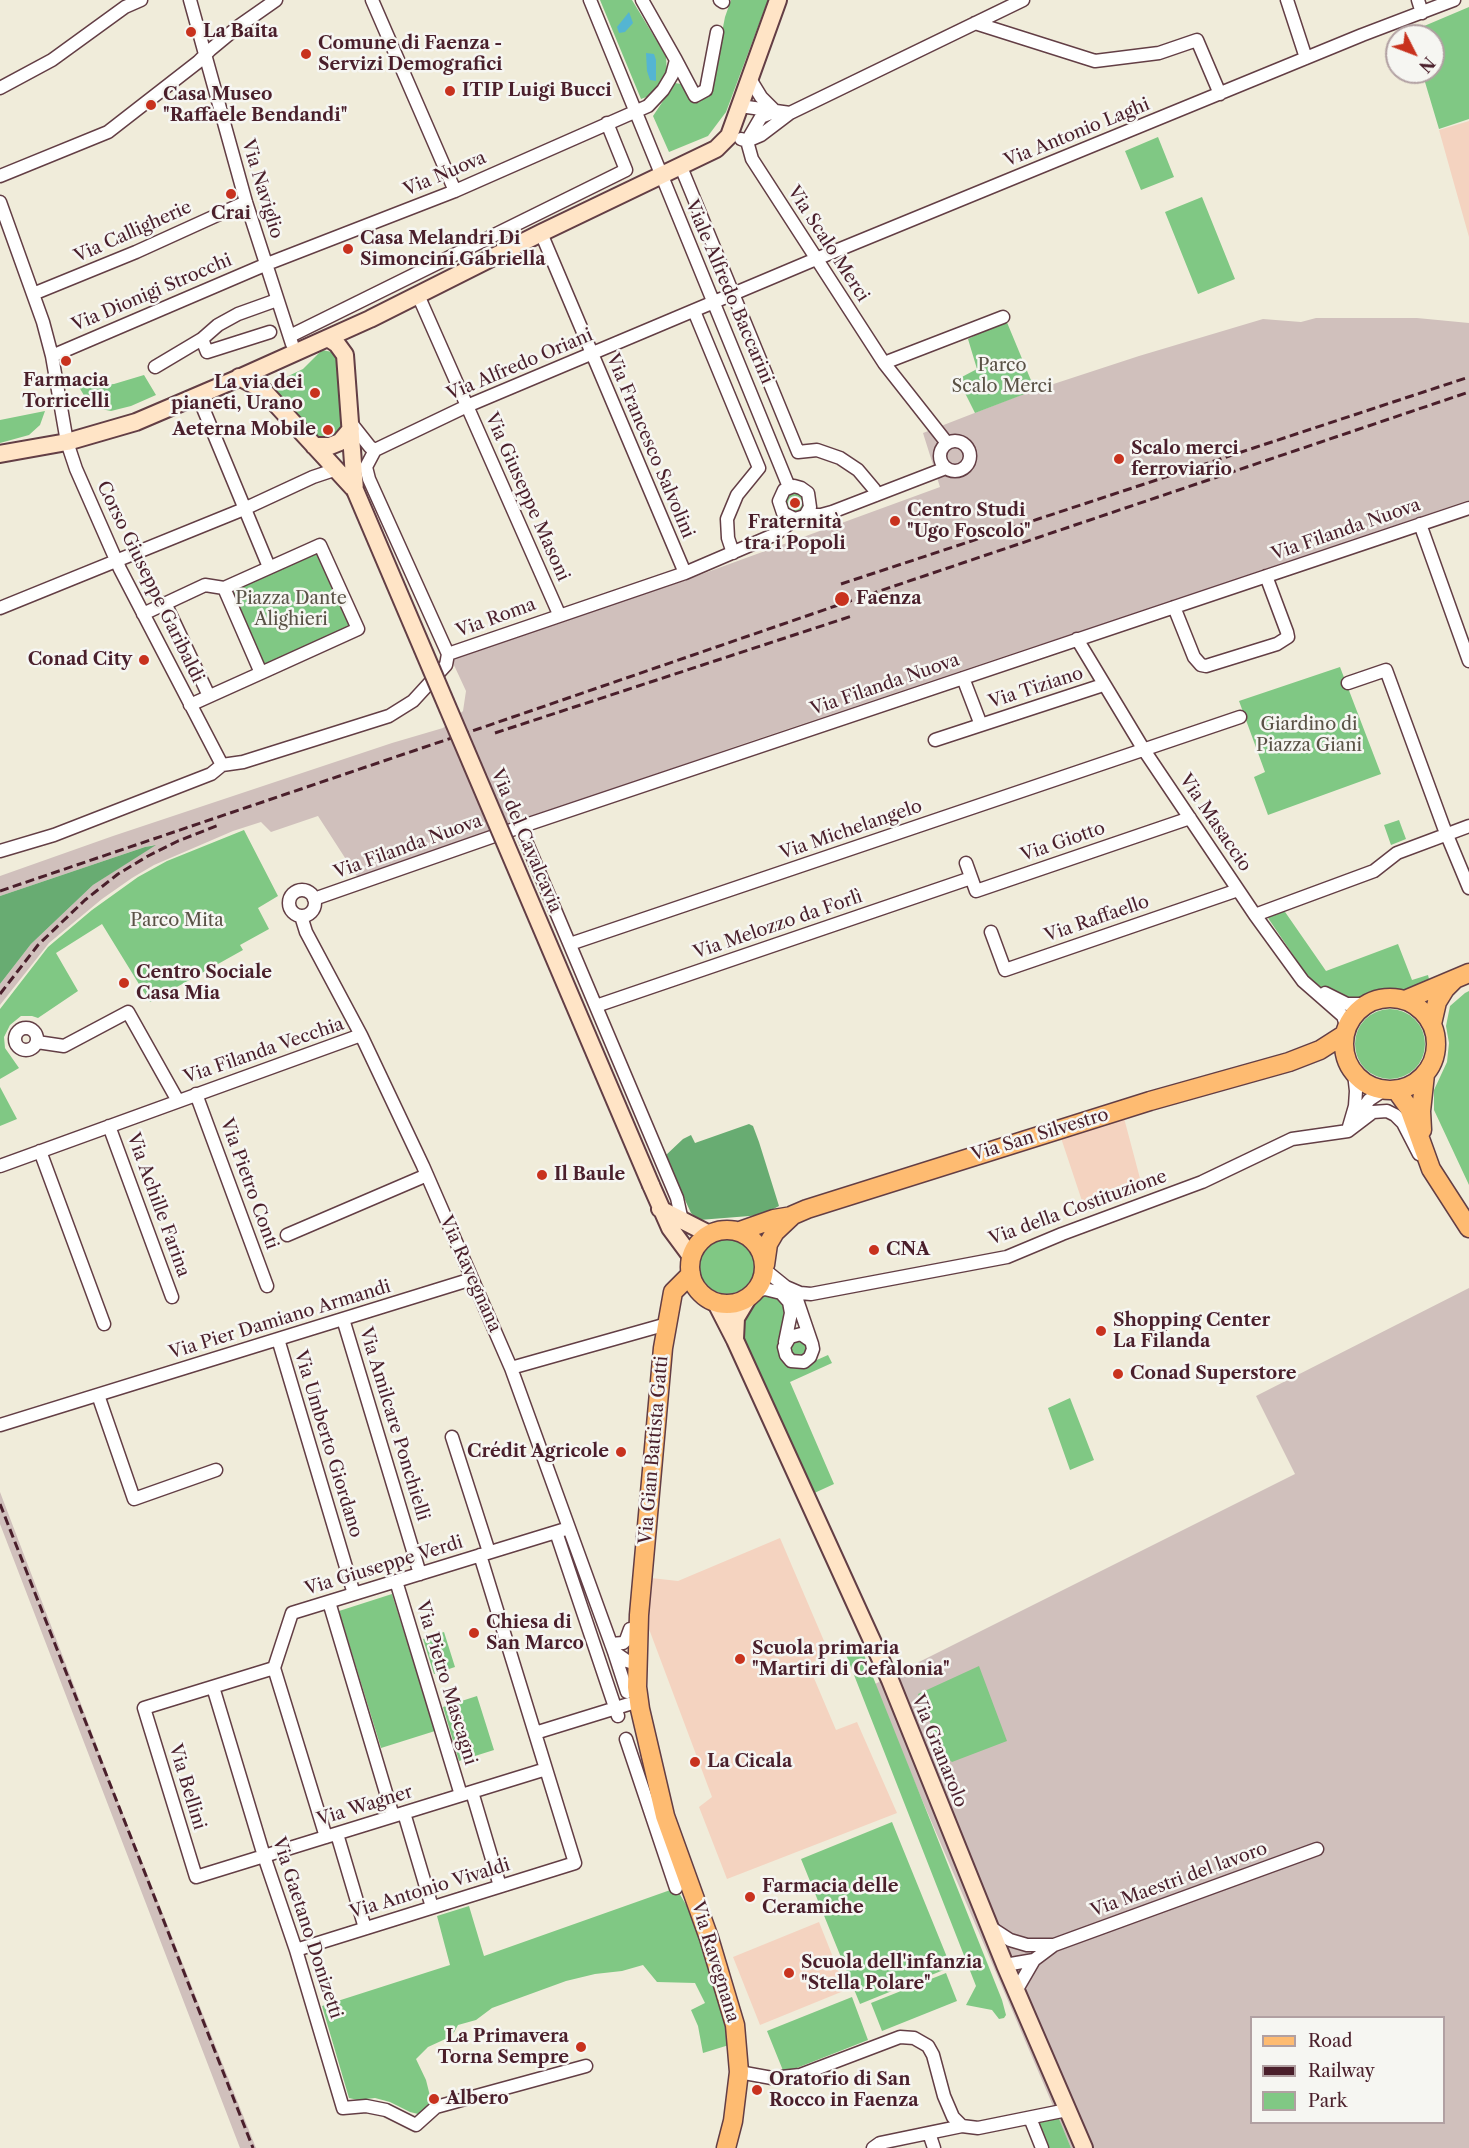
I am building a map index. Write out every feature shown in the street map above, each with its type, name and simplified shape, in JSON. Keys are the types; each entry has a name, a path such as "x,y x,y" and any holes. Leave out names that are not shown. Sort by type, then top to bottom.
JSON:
{"main road":[{"path":"0,454 67,442 136,422 198,396 370,319 716,149 729,136 778,0"},
{"path":"322,341 338,344 345,355 370,319"},
{"path":"269,398 266,378 298,362 322,341"},
{"name":"Via del Cavalcavia","path":"345,355 355,490"},
{"name":"Via del Cavalcavia","path":"239,377 257,386 355,490 660,1208 670,1228 690,1255"},
{"path":"314,446 340,442 351,426"},
{"path":"1405,1000 1463,975"},
{"path":"1432,1024 1440,995 1463,975"},
{"path":"1389,998 1405,1000 1418,1007 1432,1024 1436,1049 1432,1064 1425,1074 1408,1087 1390,1090 1373,1087 1362,1081 1351,1068 1344,1044 1346,1031 1351,1019 1368,1004 1389,998"},
{"name":"Via San Silvestro","path":"740,1231 1150,1101 1289,1062 1320,1050 1346,1031"},
{"name":"Via San Silvestro","path":"1289,1062 1320,1058 1334,1059 1351,1068"},
{"path":"1422,1144 1421,1111 1425,1074"},
{"path":"1390,1090 1409,1108 1431,1169 1469,1228"},
{"path":"660,1208 709,1234"},
{"name":"Via San Silvestro","path":"765,1267 768,1244 780,1226 793,1215"},
{"path":"712,1301 694,1284 690,1255 709,1234 724,1230 740,1231 750,1236 758,1244 763,1254 765,1267 758,1289 749,1297 736,1318 735,1340"},
{"name":"Via Gian Battista Gatti","path":"622,1655 643,1577 667,1324 673,1292 691,1274"},
{"path":"667,1324 682,1303 694,1298 732,1304 749,1297"},
{"name":"Via Granarolo","path":"712,1301 735,1340 890,1680 1005,1965 1084,2148"},
{"name":"Via Gian Battista Gatti","path":"622,1655 643,1577"},
{"name":"Via Ravegnana","path":"622,1655 622,1705 660,1795"},
{"name":"Via Ravegnana","path":"622,1655 640,1709 660,1795 659,1818 728,1996 735,2025 739,2072 733,2121 726,2148"}],"street":[{"path":"0,88 52,60 125,8 141,0"},
{"name":"Via Naviglio","path":"189,0 246,202 296,353"},
{"path":"0,176 108,132 276,0"},
{"path":"372,0 455,191"},
{"name":"Viale Alfredo Baccarini","path":"590,0 789,488"},
{"path":"642,0 695,96 706,90 717,32"},
{"path":"729,136 747,141 768,131 790,113 1023,0"},
{"path":"1287,0 1306,58"},
{"path":"1418,0 1422,13"},
{"name":"Via Antonio Laghi","path":"715,302 1306,58 1454,0"},
{"path":"975,23 1095,61 1159,53 1197,40 1220,94"},
{"path":"635,111 648,106 663,90 672,75 676,60"},
{"path":"750,79 761,97 775,111"},
{"path":"740,106 790,113"},
{"name":"Via Nuova","path":"267,264 455,191 635,111"},
{"path":"747,141 761,117 775,111"},
{"path":"290,336 626,170 607,123"},
{"name":"Via Scalo Merci","path":"747,141 753,159 884,363 947,443"},
{"name":"Viale Alfredo Baccarini","path":"681,167 798,452 817,450 840,458 858,470 874,489 876,495"},
{"name":"Corso Giuseppe Garibaldi","path":"0,202 33,294 52,356 67,442 76,469 142,614 222,765"},
{"name":"Via Calligherie","path":"33,294 136,252 246,202"},
{"name":"Via Francesco Salvolini","path":"541,233 685,573"},
{"path":"478,244 486,262"},
{"name":"Via Dionigi Strocchi","path":"52,356 267,264"},
{"path":"380,292 388,309"},
{"name":"Via Giuseppe Masoni","path":"418,295 559,614"},
{"path":"155,367 238,314 277,300"},
{"name":"Via Alfredo Oriani","path":"375,450 467,406 715,302"},
{"path":"694,310 759,468 736,495 727,519 728,538 734,553"},
{"path":"884,363 1002,317"},
{"path":"202,339 207,352 270,332"},
{"path":"198,396 270,567"},
{"path":"351,426 375,450"},
{"path":"957,441 966,445 970,454 968,464 960,470 946,468 940,460 941,450 947,443 957,441"},
{"name":"Via Roma","path":"375,450 366,467 369,479 448,654 559,614 685,573 776,534 795,519"},
{"path":"808,512 812,515 821,515 946,468"},
{"path":"0,608 337,469"},
{"path":"789,488 801,488 808,494 811,502 808,512 802,518 795,519 786,515 780,508 780,496 789,488"},
{"name":"Via Filanda Nuova","path":"315,899 520,826 1469,508"},
{"path":"1420,524 1466,642 1469,661"},
{"path":"142,614 205,585 224,588 320,545 358,629 190,705"},
{"path":"1174,607 1194,657 1200,665 1206,666 1277,644 1288,637 1266,576"},
{"path":"224,588 261,673"},
{"name":"Corso Giuseppe Garibaldi","path":"165,603 209,696"},
{"name":"Via Masaccio","path":"1077,639 1144,750 1255,915 1303,981 1342,1016 1346,1031"},
{"path":"0,851 54,835 211,774 222,765 243,762 389,716 413,701 446,665 448,654"},
{"path":"1348,683 1386,670 1469,888"},
{"name":"Via Tiziano","path":"963,678 981,725"},
{"name":"Via Tiziano","path":"935,740 1103,685"},
{"path":"1144,750 1240,717"},
{"name":"Via Michelangelo","path":"570,944 1144,750"},
{"name":"Via Giotto","path":"971,878 976,891 1190,818"},
{"name":"Via del Cavalcavia","path":"520,826 677,1198 682,1221"},
{"path":"1255,915 1374,871 1398,853 1469,826"},
{"path":"966,863 971,878"},
{"name":"Via Melozzo da Forlì","path":"596,1006 971,878"},
{"name":"Via Raffaello","path":"991,932 1005,970 1238,890"},
{"name":"Via Ravegnana","path":"315,899 313,895 305,891 293,894 289,906 293,913 301,916 306,932 361,1035 427,1175 511,1368 569,1528 622,1655"},
{"path":"301,916 312,912 315,899"},
{"name":"Via Masaccio","path":"1303,981 1347,1004 1357,1006 1368,1004"},
{"name":"Via Filanda Vecchia","path":"37,1042 64,1046 128,1011 178,1101"},
{"name":"Via Filanda Vecchia","path":"0,1166 361,1035"},
{"path":"1348,1131 1355,1106 1356,1091 1351,1068"},
{"path":"1348,1131 1369,1100 1390,1090"},
{"name":"Via Pietro Conti","path":"196,1094 267,1286"},
{"name":"Via della Costituzione","path":"786,1287 800,1293 811,1294 1007,1257 1202,1182 1293,1139 1348,1131 1373,1112 1387,1111 1395,1115 1431,1169"},
{"name":"Via Achille Farina","path":"110,1126 172,1297"},
{"path":"40,1151 104,1324"},
{"path":"287,1236 427,1175"},
{"name":"Via della Costituzione","path":"765,1267 796,1297 811,1341"},
{"name":"Via Pier Damiano Armandi","path":"0,1425 472,1279"},
{"path":"749,1297 765,1289 781,1293 789,1302 791,1313 785,1343 784,1351 788,1359 800,1363 808,1360 812,1353 811,1341 805,1335 797,1334 785,1343"},
{"path":"801,1311 803,1300 811,1294"},
{"name":"Via Amilcare Ponchielli","path":"343,1319 420,1574"},
{"path":"511,1368 667,1324"},
{"name":"Via Umberto Giordano","path":"278,1339 354,1594"},
{"path":"98,1395 134,1499 216,1470"},
{"path":"452,1437 546,1769"},
{"name":"Via Giuseppe Verdi","path":"274,1668 292,1613 569,1528"},
{"name":"Via Ravegnana","path":"556,1532 622,1705"},
{"name":"Via Pietro Mascagni","path":"396,1581 500,1886"},
{"path":"329,1602 399,1815 432,1907"},
{"path":"213,1687 274,1668 365,1928"},
{"name":"Via Bellini","path":"196,1877 144,1708 213,1687"},
{"name":"Via Gaetano Donizetti","path":"213,1687 343,2108 366,2106 386,2110 416,2125 436,2107 586,2066"},
{"path":"535,1733 622,1705"},
{"name":"Via Ravegnana","path":"626,1739 659,1818 676,1888"},
{"name":"Via Wagner","path":"196,1877 546,1769"},
{"name":"Via Antonio Vivaldi","path":"296,1950 574,1863 546,1769"},
{"name":"Via Maestri del lavoro","path":"1016,1991 1034,1960 1053,1945 1317,1849"},
{"name":"Via Maestri del lavoro","path":"990,1927 1010,1940 1027,1945 1053,1945"},
{"path":"1005,1965 1013,1955 1027,1945"},
{"name":"Via Maestri del lavoro","path":"1005,1965 1034,1960"},
{"path":"739,2072 772,2078 800,2075 900,2037 914,2038 928,2046 933,2055 944,2096 953,2117 962,2126 978,2128 1067,2110"},
{"path":"1030,2118 1042,2148"},
{"path":"873,2148 880,2143 962,2126"},
{"path":"929,2133 934,2148"}],"shaded area":[{"path":"1469,121 1469,237 1439,130"},
{"path":"1316,318 1417,318 1469,323 1469,500 1183,599 734,747 358,878 318,816 271,832 261,822 233,831 154,865 102,899 49,943 0,1005 0,984 31,944 93,885 154,845 0,896 0,876 113,836 443,728 463,711 466,691 453,663 455,657 683,581 940,487 923,433 1026,393 1263,319 1301,322"},
{"path":"1124,1118 1142,1186 1084,1207 1061,1138"},
{"path":"1469,1288 1469,2148 1071,2148 873,1685 1295,1474 1256,1396"},
{"path":"0,1492 115,1793 256,2148 240,2148 0,1524"},
{"name":"Scuola primaria \"Martiri di Cefalonia\"","path":"780,1538 830,1655 808,1664 836,1730 857,1722 897,1813 727,1879 699,1807 712,1797 646,1621 651,1578 678,1581"},
{"name":"Scuola dell'infanzia \"Stella Polare\"","path":"819,1922 846,1990 760,2025 733,1957"}],"green space":[{"path":"600,0 632,0 666,56 667,75 655,94 641,99"},
{"path":"731,0 768,0 726,112 708,136 669,152 653,116 675,83 681,84 698,103 710,94 725,17"},
{"path":"1469,7 1469,119 1439,129 1426,84 1445,84 1445,24 1429,24"},
{"path":"1158,137 1174,177 1141,190 1125,151"},
{"path":"1202,197 1235,279 1198,294 1165,212"},
{"name":"Parco Scalo Merci","path":"1006,320 1035,390 975,413 958,379 977,369 968,339"},
{"path":"322,350 332,352 336,357 344,427 331,439 316,438 277,393 276,385 280,380 303,369"},
{"path":"144,375 156,395 131,406 111,411 91,407 79,387 114,384"},
{"path":"45,411 40,425 29,435 0,443 0,420"},
{"path":"791,491 802,493 806,504 800,513 789,513 783,499"},
{"name":"Piazza Dante Alighieri","path":"318,549 354,629 263,670 228,590"},
{"name":"Giardino di Piazza Giani","path":"1340,667 1381,774 1268,815 1254,777 1265,772 1239,701"},
{"path":"1399,820 1406,839 1391,845 1384,825"},
{"name":"Parco Mita","path":"244,830 278,896 258,908 269,929 240,945 243,950 150,1002 102,924 56,953 78,991 38,1018 21,1016 10,1025 4,1037 5,1048 19,1068 0,1079 0,1009 48,947 92,910 138,877 167,861"},
{"path":"156,845 93,885 31,944 0,984 0,896"},
{"path":"1283,909 1326,971 1398,944 1412,980 1428,975 1430,983 1402,992 1382,992 1356,1001 1325,990 1308,977 1266,915"},
{"path":"1469,991 1469,1185 1434,1110 1434,1090 1447,1062 1449,1043 1446,1026 1450,1006"},
{"path":"1397,1009 1410,1015 1419,1024 1423,1030 1425,1044 1423,1058 1415,1069 1404,1077 1383,1079 1365,1069 1357,1058 1355,1037 1365,1019 1376,1011"},
{"path":"0,1087 17,1119 0,1126"},
{"path":"749,1124 753,1126 759,1142 779,1206 762,1215 699,1220 691,1213 665,1156 683,1139 691,1135 695,1143"},
{"path":"721,1238 733,1238 747,1246 755,1260 753,1277 747,1286 733,1294 721,1294 704,1282 699,1272 699,1260 711,1243"},
{"path":"775,1295 781,1299 788,1314 780,1351 810,1363 828,1355 832,1363 790,1382 834,1484 810,1495 742,1338 742,1326 746,1312 756,1300 763,1296"},
{"path":"791,1339 806,1340 808,1354 794,1359 788,1345"},
{"path":"1070,1398 1094,1460 1070,1470 1048,1408"},
{"path":"392,1594 435,1731 381,1748 339,1611"},
{"path":"444,1632 455,1667 434,1674 423,1639"},
{"path":"861,1647 1002,2000 1006,2015 1004,2018 999,2019 992,2010 966,2005 976,1986 845,1652"},
{"path":"979,1666 1007,1741 952,1762 944,1755 918,1694"},
{"path":"477,1696 494,1750 459,1761 443,1707"},
{"path":"892,1822 951,1967 860,2004 801,1859"},
{"path":"676,1888 702,1931 716,1976 729,2045 703,2053 698,2026 691,2010 705,2003 695,1983 657,1982 643,1965 566,1981 492,2008 476,2020 458,2025 452,2036 428,2047 416,2059 426,2080 431,2100 418,2114 375,2098 358,2100 349,2098 322,2006 450,1965 437,1916 469,1906 484,1956"},
{"path":"946,1973 957,2001 882,2031 871,2003"},
{"path":"852,1997 868,2040 784,2073 767,2031"},
{"path":"1057,2114 1071,2148 1046,2148 1037,2122"}],"water":[{"path":"629,12 633,23 625,32 619,33 617,27"},
{"path":"646,53 654,54 656,81 650,80"}],"railway":[{"path":"841,584 1469,377"},
{"path":"0,891 1469,392"},
{"path":"495,733 852,616"},
{"path":"0,994 38,945 85,900 118,874 178,841 219,825"},
{"path":"0,1504 253,2148"}],"place":[{"name":"La Baita","path":"191,32"},
{"name":"Comune di Faenza - Servizi Demografici","path":"306,54"},
{"name":"ITIP Luigi Bucci","path":"450,91"},
{"name":"Casa Museo \"Raffaele Bendandi\"","path":"151,105"},
{"name":"Crai","path":"231,194"},
{"name":"Casa Melandri Di Simoncini Gabriella","path":"348,249"},
{"name":"Farmacia Torricelli","path":"66,361"},
{"name":"La via dei pianeti, Urano","path":"315,393"},
{"name":"Aeterna Mobile","path":"328,430"},
{"name":"Scalo merci ferroviario","path":"1119,459"},
{"name":"Fraternità tra i Popoli","path":"795,503"},
{"name":"Centro Studi \"Ugo Foscolo\"","path":"895,521"},
{"name":"Faenza","path":"842,599"},
{"name":"Conad City","path":"144,660"},
{"name":"Centro Sociale Casa Mia","path":"124,983"},
{"name":"Il Baule","path":"542,1175"},
{"name":"CNA","path":"874,1250"},
{"name":"Shopping Center La Filanda","path":"1101,1331"},
{"name":"Conad Superstore","path":"1118,1374"},
{"name":"Crédit Agricole","path":"621,1452"},
{"name":"Chiesa di San Marco","path":"474,1633"},
{"name":"Scuola primaria \"Martiri di Cefalonia\"","path":"740,1659"},
{"name":"La Cicala","path":"695,1762"},
{"name":"Farmacia delle Ceramiche","path":"750,1897"},
{"name":"Scuola dell'infanzia \"Stella Polare\"","path":"789,1973"},
{"name":"La Primavera Torna Sempre","path":"581,2047"},
{"name":"Oratorio di San Rocco in Faenza","path":"757,2090"},
{"name":"Albero","path":"434,2099"}]}
